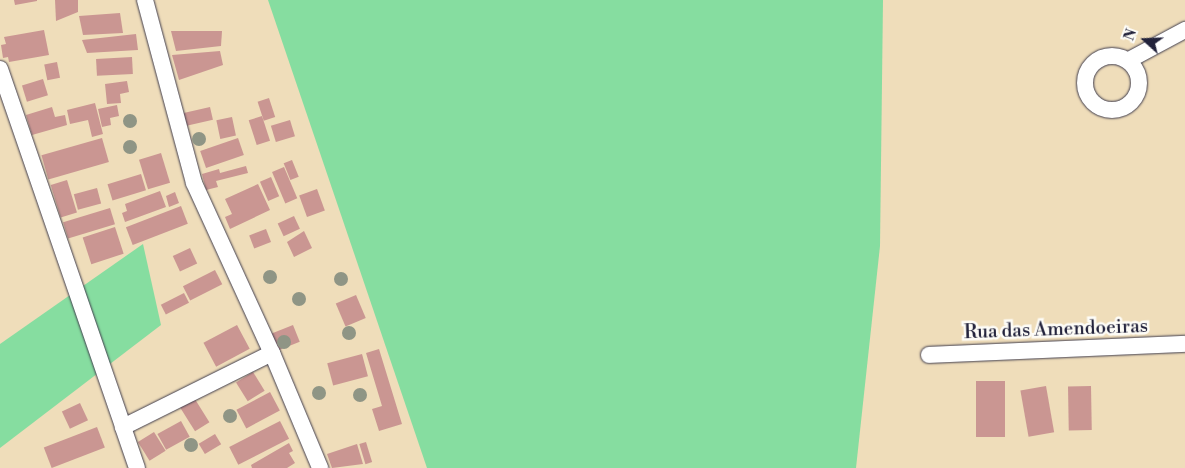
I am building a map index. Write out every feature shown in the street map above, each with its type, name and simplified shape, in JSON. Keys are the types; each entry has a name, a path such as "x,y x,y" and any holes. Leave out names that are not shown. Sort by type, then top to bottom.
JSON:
{"street":[{"path":"145,0 194,183 272,353 320,468"},
{"path":"1129,60 1185,30"},
{"path":"0,69 4,95 137,468"},
{"name":"Rua das Amendoeiras","path":"929,355 1185,344"},
{"path":"123,427 272,353"}],"green space":[{"path":"268,0 883,0 880,246 856,468 427,468"},
{"path":"143,244 161,325 0,448 0,344"}],"building":[{"path":"14,0 37,0 37,1 15,5"},
{"path":"55,0 78,0 78,12 56,21"},
{"path":"120,13 123,33 83,35 79,16"},
{"path":"44,30 49,55 9,62 8,57 3,58 1,45 6,44 4,37"},
{"path":"171,31 222,31 221,46 176,51"},
{"path":"136,34 138,50 87,53 82,40"},
{"path":"220,51 223,65 179,80 172,55"},
{"path":"132,57 133,74 97,76 96,59"},
{"path":"57,62 60,78 47,80 44,64"},
{"path":"43,79 48,95 27,102 22,85"},
{"path":"127,81 129,92 120,94 121,103 107,104 105,84"},
{"path":"269,98 275,117 264,121 258,102"},
{"path":"95,103 103,134 92,137 88,120 70,124 67,110"},
{"path":"117,105 119,116 110,118 111,125 102,127 98,109"},
{"path":"52,107 55,117 65,115 67,125 32,135 26,115"},
{"path":"210,107 213,120 187,126 184,113"},
{"path":"262,116 270,141 257,145 249,120"},
{"path":"232,117 236,136 220,139 216,120"},
{"path":"290,120 295,136 276,142 271,126"},
{"path":"102,138 109,162 48,179 41,155"},
{"path":"238,138 244,155 206,168 200,151"},
{"path":"161,153 170,183 148,189 139,160"},
{"path":"292,160 299,177 290,180 284,163"},
{"path":"246,166 248,173 216,181 218,187 206,190 202,174 219,169 220,173"},
{"path":"284,167 297,198 285,203 272,172"},
{"path":"141,174 146,190 112,200 108,184"},
{"path":"271,177 279,196 268,201 260,182"},
{"path":"67,180 77,213 61,217 51,185"},
{"path":"258,184 270,210 230,229 225,217 232,214 225,199"},
{"path":"97,188 101,203 78,210 74,194"},
{"path":"317,189 325,211 307,217 299,195"},
{"path":"160,191 166,207 125,222 122,213 127,211 125,204"},
{"path":"175,192 179,203 169,207 166,196"},
{"path":"181,206 188,224 133,245 126,227"},
{"path":"110,208 115,224 68,239 63,222"},
{"path":"294,216 300,229 284,236 278,224"},
{"path":"115,227 124,254 91,264 83,238"},
{"path":"266,229 271,242 254,249 249,235"},
{"path":"304,231 312,248 294,257 287,242"},
{"path":"190,248 197,263 180,271 173,256"},
{"path":"215,270 222,284 190,301 183,286"},
{"path":"184,293 189,303 166,315 161,305"},
{"path":"356,295 366,318 346,327 336,304"},
{"path":"237,325 250,349 216,367 203,343"},
{"path":"293,325 300,342 277,351 270,334"},
{"path":"379,349 402,424 379,431 372,409 382,406 366,353"},
{"path":"362,354 368,376 333,386 327,363"},
{"path":"253,372 265,391 248,401 236,383"},
{"path":"976,381 1005,381 1005,437 976,437"},
{"path":"1046,386 1054,432 1029,437 1020,391"},
{"path":"1068,386 1091,386 1092,430 1069,430"},
{"path":"270,392 280,411 246,428 236,410"},
{"path":"193,396 209,422 195,431 179,405"},
{"path":"80,403 88,420 70,429 62,411"},
{"path":"181,421 190,437 166,450 157,434"},
{"path":"280,421 289,439 238,465 229,447"},
{"path":"97,427 105,448 52,468 44,447"},
{"path":"154,432 166,451 150,461 138,442"},
{"path":"215,434 221,444 205,454 199,444"},
{"path":"366,442 372,462 365,464 359,444"},
{"path":"289,443 293,451 289,453 295,463 287,468 252,468 251,465"},
{"path":"357,444 363,464 332,468 327,454"}]}
